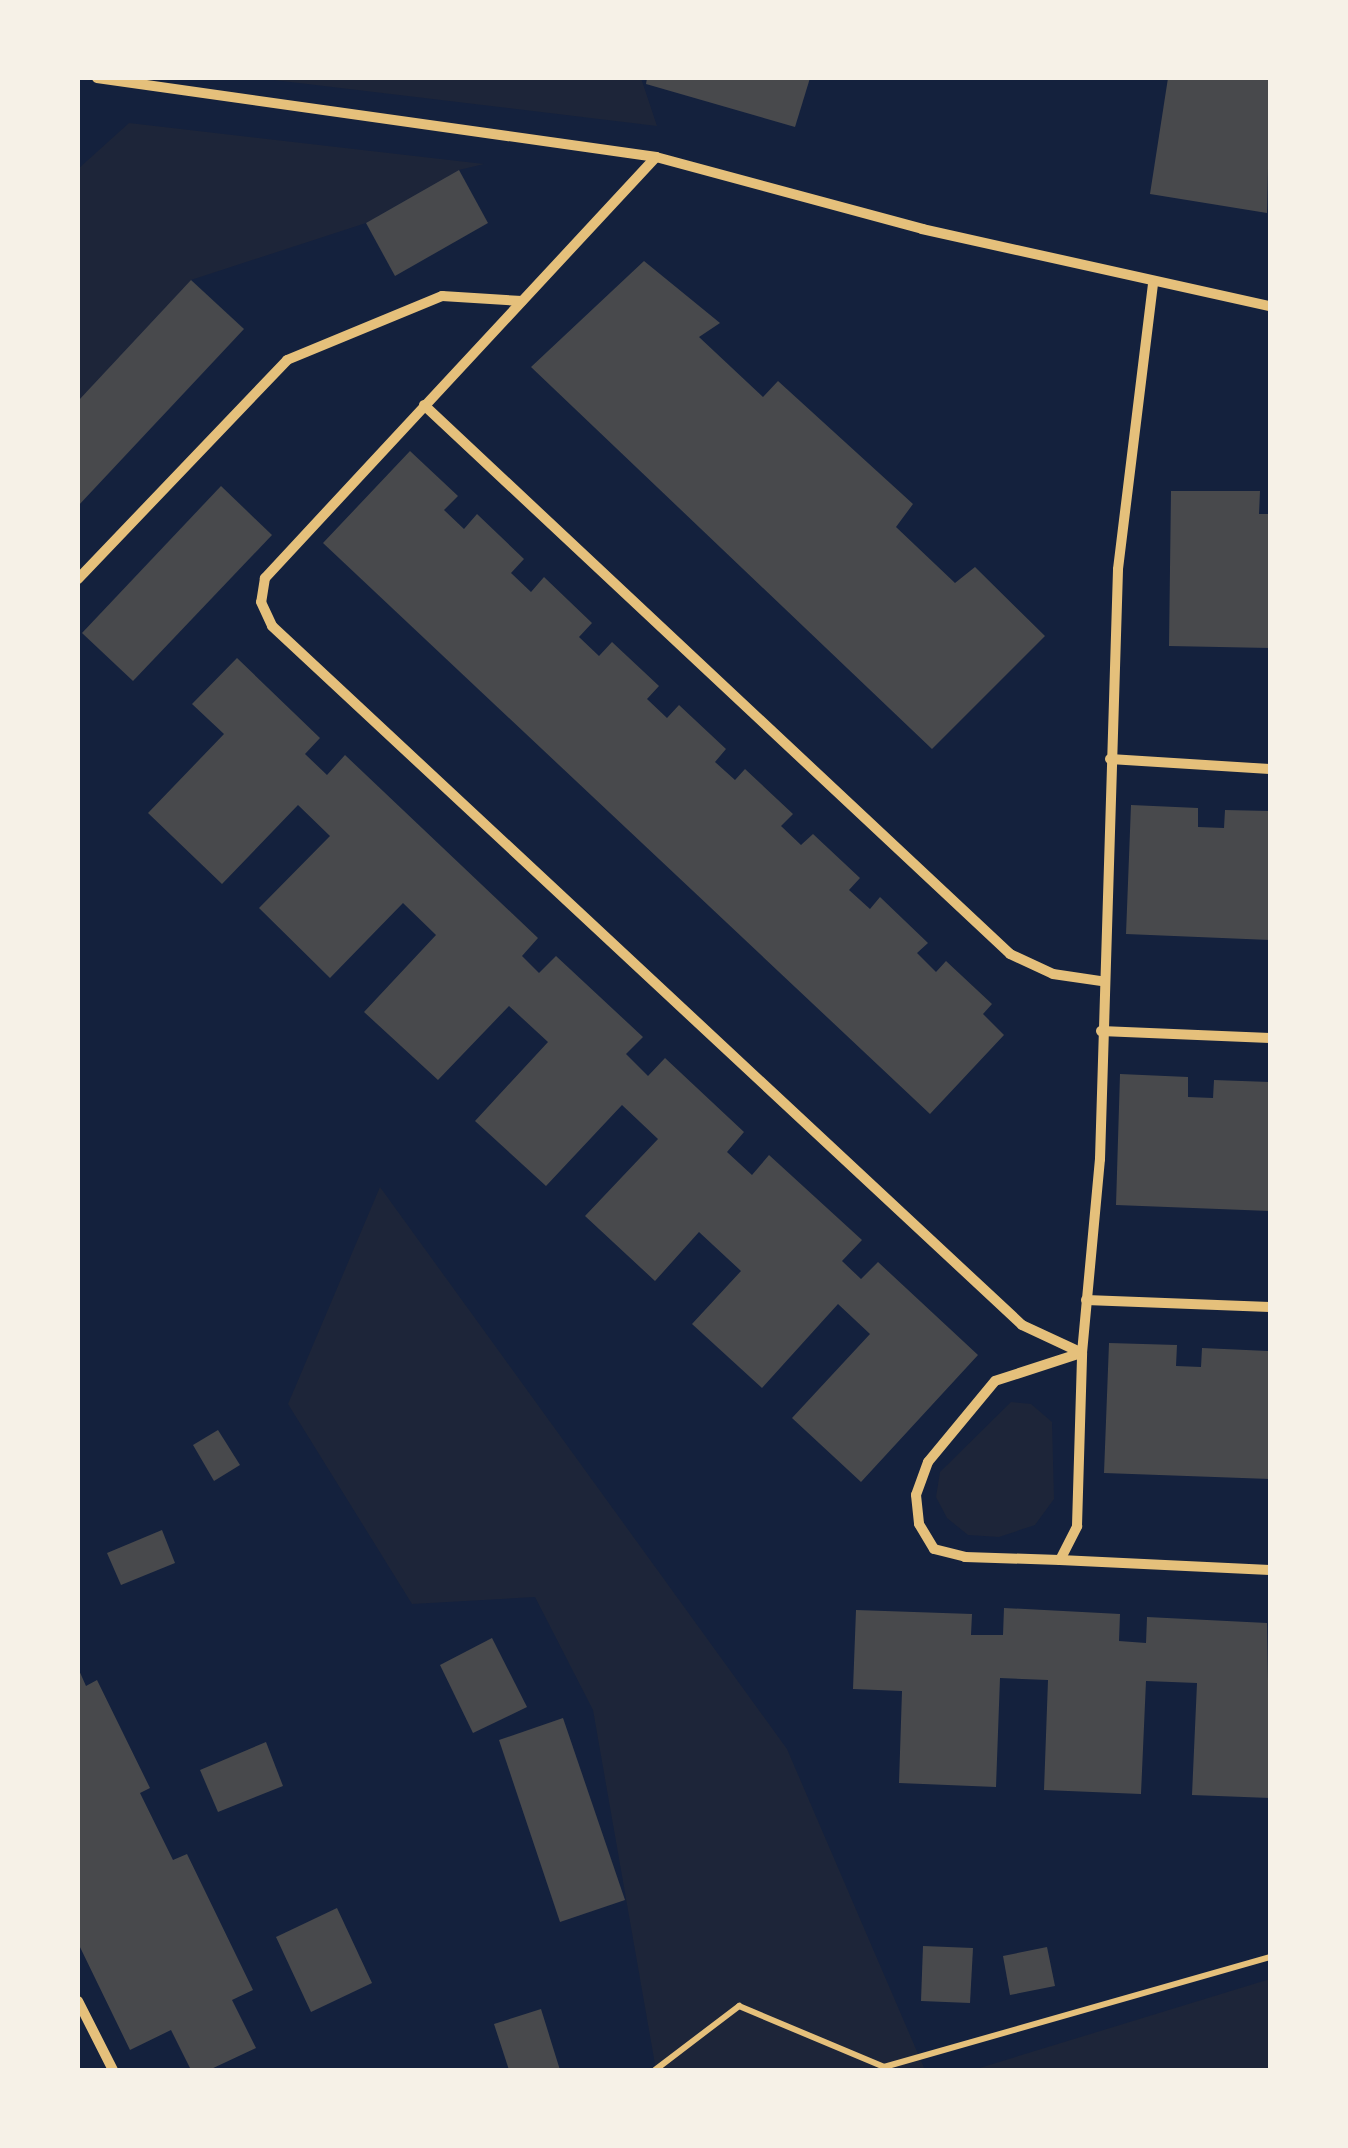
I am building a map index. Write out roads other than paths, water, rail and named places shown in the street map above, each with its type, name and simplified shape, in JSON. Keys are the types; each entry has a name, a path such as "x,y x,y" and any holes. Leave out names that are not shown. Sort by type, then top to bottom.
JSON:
{"street":[{"path":"97,78 656,157 1153,284 1270,306"},
{"path":"656,157 266,578 261,602 272,626 1022,1324 1082,1353"},
{"path":"1060,1560 1077,1526 1082,1353 1100,1159 1101,981 1118,570 1153,284"},
{"path":"78,578 287,360 442,296 522,301"},
{"path":"424,406 1010,954 1054,974 1101,981"},
{"path":"1110,759 1270,769"},
{"path":"1100,1031 1270,1038"},
{"path":"1086,1300 1270,1307"},
{"path":"1082,1353 995,1381 928,1462 916,1495 919,1524 934,1549 966,1558 1270,1570"},
{"path":"78,2001 113,2070"}]}
